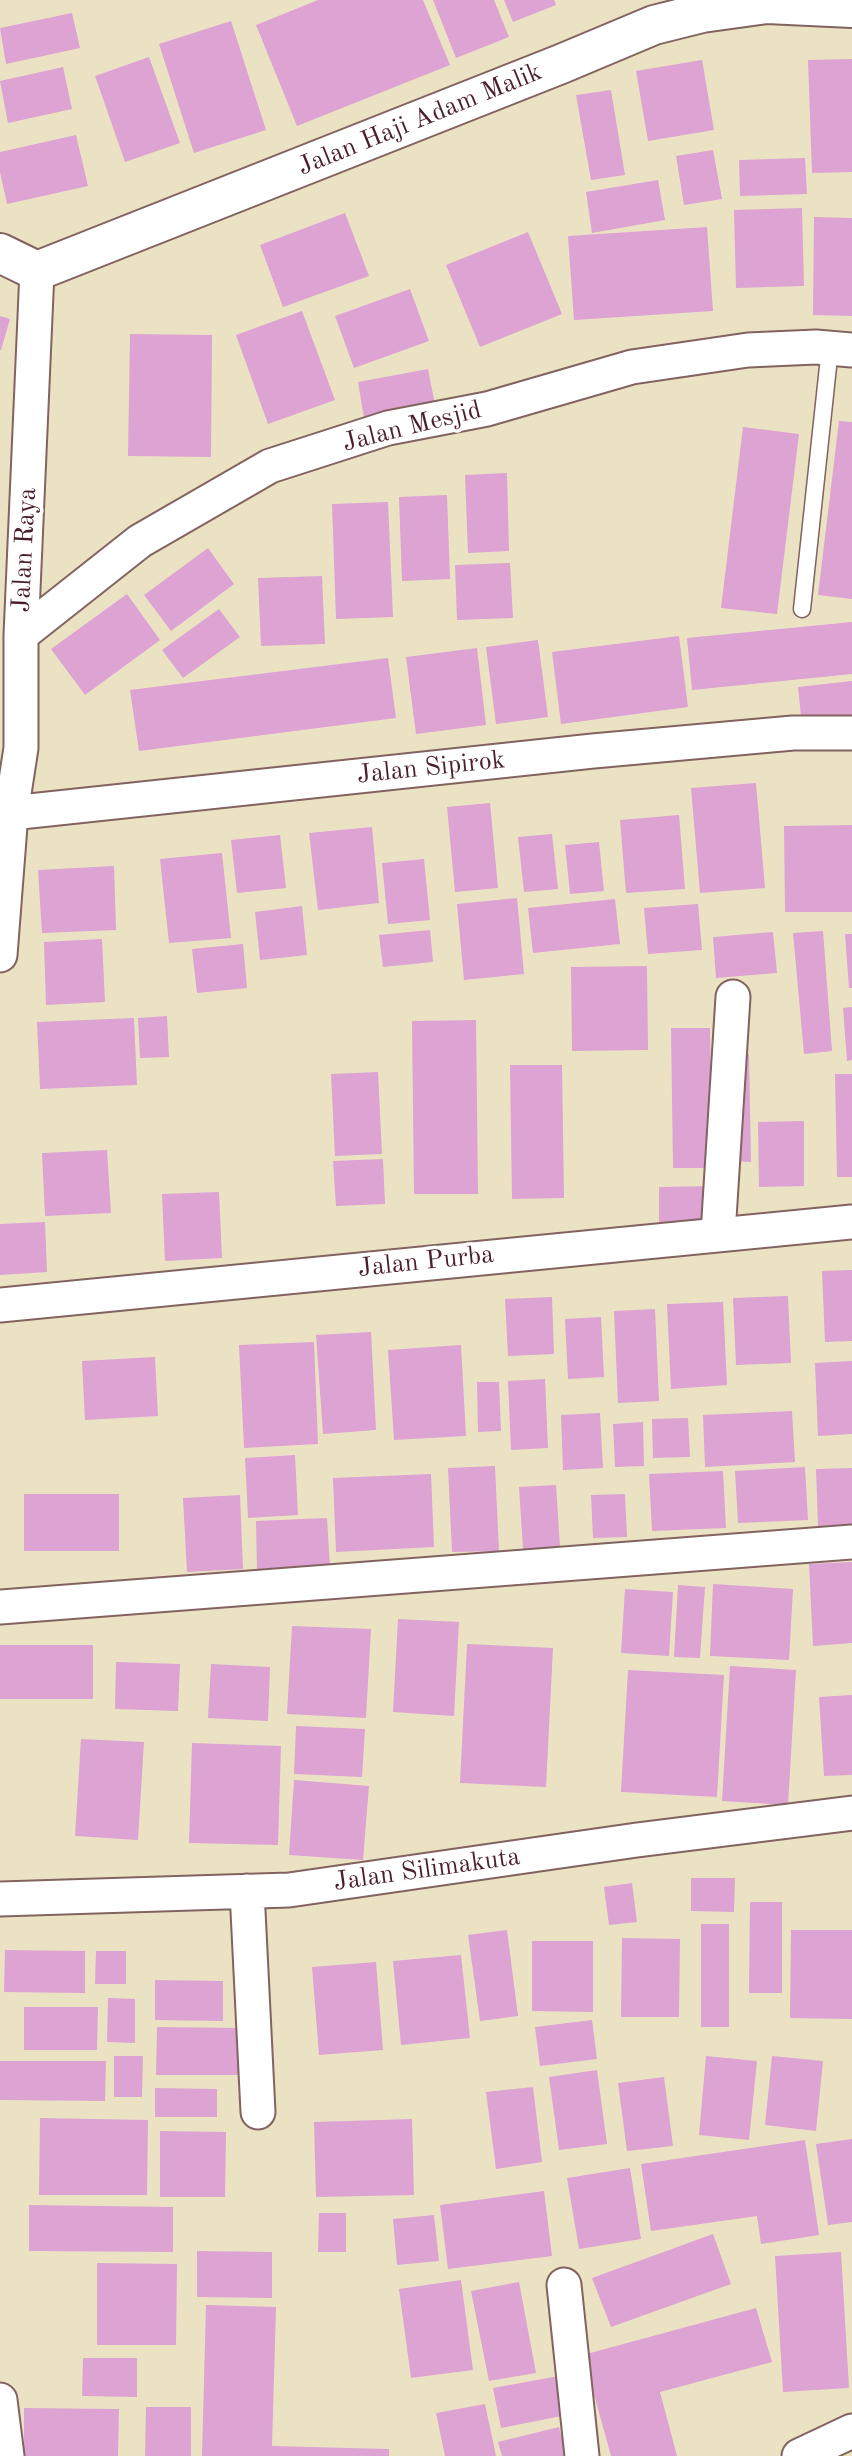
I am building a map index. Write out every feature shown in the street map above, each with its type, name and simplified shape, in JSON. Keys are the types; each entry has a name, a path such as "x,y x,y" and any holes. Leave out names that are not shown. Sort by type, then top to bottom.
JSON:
{"street":[{"name":"Jalan Haji Adam Malik","path":"37,271 654,25 702,13 767,4 852,8"},
{"path":"0,253 37,271"},
{"name":"Jalan Raya","path":"0,954 11,813 10,748 21,635 37,271"},
{"name":"Jalan Mesjid","path":"21,635 140,541 270,466 388,428 487,409 632,367 748,350 841,349"},
{"name":"Jalan Sipirok","path":"11,813 593,751 793,733 852,733"},
{"path":"718,1234 733,997"},
{"name":"Jalan Purba","path":"0,1304 852,1222"},
{"path":"0,1607 852,1542"},
{"name":"Jalan Silimakuta","path":"0,1899 289,1890 637,1840 852,1813"},
{"path":"247,1891 258,2112"},
{"path":"564,2286 582,2456"},
{"path":"0,2400 7,2456"},
{"path":"799,2456 852,2431"}],"lane":[{"path":"802,608 841,349"}],"building":[{"path":"318,0 423,0 450,65 297,126 256,25"},
{"path":"433,0 494,0 509,37 456,58"},
{"path":"504,0 554,0 556,5 513,22"},
{"path":"72,13 80,48 6,64 0,28"},
{"path":"231,21 266,130 194,153 159,44"},
{"path":"149,57 180,143 125,162 95,76"},
{"path":"852,59 852,172 812,173 808,60"},
{"path":"702,60 714,130 648,141 636,71"},
{"path":"63,67 72,109 8,123 0,81"},
{"path":"611,90 625,175 591,180 576,95"},
{"path":"76,135 88,186 7,204 0,172 0,152"},
{"path":"713,150 722,199 684,205 676,156"},
{"path":"805,158 807,194 740,196 739,160"},
{"path":"658,180 665,220 592,233 586,192"},
{"path":"802,208 804,286 736,288 734,210"},
{"path":"345,213 369,276 283,307 260,245"},
{"path":"814,217 852,218 852,316 813,315"},
{"path":"707,227 713,311 574,320 568,236"},
{"path":"528,232 562,314 480,347 446,265"},
{"path":"410,289 429,341 354,368 335,316"},
{"path":"302,311 335,400 268,424 236,335"},
{"path":"0,316 10,319 1,350 0,350"},
{"path":"130,334 212,335 211,457 128,456"},
{"path":"428,369 436,410 365,424 358,382"},
{"path":"839,421 852,422 852,599 818,595"},
{"path":"743,427 799,434 777,614 721,608"},
{"path":"507,473 509,551 468,553 465,475"},
{"path":"447,495 450,579 402,581 399,497"},
{"path":"388,502 393,617 336,619 332,504"},
{"path":"208,548 234,584 171,631 144,595"},
{"path":"510,563 513,618 457,620 455,565"},
{"path":"322,576 325,644 261,646 258,578"},
{"path":"127,594 160,640 85,695 51,649"},
{"path":"219,609 240,637 183,678 162,650"},
{"path":"852,622 852,674 692,690 687,638"},
{"path":"679,636 688,707 561,724 552,652"},
{"path":"538,640 548,717 496,724 486,647"},
{"path":"477,648 486,725 416,734 406,657"},
{"path":"388,658 396,718 139,751 130,690"},
{"path":"852,681 852,721 802,726 798,687"},
{"path":"756,783 765,888 700,893 691,788"},
{"path":"490,803 498,888 455,892 447,807"},
{"path":"679,815 685,889 626,893 620,820"},
{"path":"852,825 852,912 785,912 784,826"},
{"path":"372,827 379,903 318,910 309,833"},
{"path":"552,834 558,889 524,892 518,837"},
{"path":"280,835 286,888 237,893 231,840"},
{"path":"599,842 604,891 570,894 565,845"},
{"path":"222,853 231,938 169,943 160,859"},
{"path":"424,859 430,920 388,924 382,863"},
{"path":"114,866 116,930 42,933 38,870"},
{"path":"517,898 524,974 464,980 457,904"},
{"path":"615,899 620,944 533,953 528,908"},
{"path":"698,904 702,950 648,954 644,908"},
{"path":"302,906 307,955 260,960 255,912"},
{"path":"430,930 433,962 383,967 379,935"},
{"path":"823,931 832,1051 804,1054 793,933"},
{"path":"773,932 777,973 716,978 713,937"},
{"path":"845,934 852,934 852,988 849,988"},
{"path":"102,939 105,1002 46,1005 44,942"},
{"path":"243,944 247,988 197,993 192,949"},
{"path":"647,966 648,1050 572,1051 571,967"},
{"path":"852,1007 852,1060 847,1061 843,1008"},
{"path":"167,1016 169,1057 140,1058 138,1018"},
{"path":"134,1018 137,1085 40,1089 37,1022"},
{"path":"476,1020 478,1194 414,1194 412,1021"},
{"path":"671,1028 710,1028 712,1168 673,1168"},
{"path":"749,1054 751,1162 731,1161 737,1056"},
{"path":"510,1065 562,1065 564,1198 512,1199"},
{"path":"378,1072 382,1154 335,1156 331,1074"},
{"path":"835,1074 852,1074 852,1177 837,1177"},
{"path":"804,1121 804,1186 759,1187 758,1122"},
{"path":"107,1150 111,1213 45,1216 42,1153"},
{"path":"383,1159 385,1204 336,1206 333,1161"},
{"path":"713,1186 714,1225 659,1226 659,1187"},
{"path":"219,1192 222,1258 165,1261 162,1194"},
{"path":"45,1222 47,1272 0,1275 0,1224"},
{"path":"852,1270 852,1341 825,1342 822,1271"},
{"path":"788,1296 791,1363 736,1365 733,1298"},
{"path":"552,1297 554,1354 508,1356 505,1299"},
{"path":"723,1302 727,1385 671,1389 667,1304"},
{"path":"655,1309 659,1401 618,1403 614,1311"},
{"path":"601,1317 604,1377 568,1379 565,1319"},
{"path":"371,1332 376,1430 323,1434 316,1335"},
{"path":"314,1342 318,1444 244,1448 239,1345"},
{"path":"461,1345 466,1436 394,1440 388,1350"},
{"path":"155,1357 158,1416 85,1420 82,1361"},
{"path":"852,1361 852,1434 818,1436 815,1363"},
{"path":"545,1379 548,1448 511,1450 508,1381"},
{"path":"477,1382 499,1382 501,1431 478,1432"},
{"path":"792,1411 795,1462 705,1467 703,1415"},
{"path":"600,1413 603,1468 563,1470 561,1415"},
{"path":"688,1418 690,1457 653,1458 652,1419"},
{"path":"643,1422 644,1466 615,1467 613,1424"},
{"path":"295,1455 298,1515 248,1518 245,1458"},
{"path":"495,1466 499,1551 452,1552 448,1468"},
{"path":"805,1467 808,1520 738,1523 735,1471"},
{"path":"852,1468 852,1525 818,1526 816,1469"},
{"path":"723,1471 726,1528 652,1531 649,1474"},
{"path":"431,1474 434,1547 336,1552 333,1478"},
{"path":"556,1485 560,1547 523,1549 519,1487"},
{"path":"24,1494 119,1494 119,1551 24,1551"},
{"path":"625,1494 627,1537 593,1538 591,1495"},
{"path":"240,1495 243,1569 187,1572 183,1498"},
{"path":"327,1518 330,1567 257,1571 256,1521"},
{"path":"852,1562 852,1643 813,1646 809,1564"},
{"path":"713,1584 793,1589 789,1660 710,1656"},
{"path":"678,1585 705,1587 700,1658 674,1657"},
{"path":"625,1589 673,1592 669,1656 621,1653"},
{"path":"398,1619 459,1622 454,1716 393,1712"},
{"path":"292,1626 371,1629 366,1718 287,1714"},
{"path":"467,1644 553,1648 546,1787 460,1783"},
{"path":"0,1645 93,1645 93,1699 0,1699"},
{"path":"116,1662 180,1664 178,1711 115,1709"},
{"path":"211,1664 270,1667 268,1721 208,1718"},
{"path":"730,1666 796,1670 788,1805 722,1801"},
{"path":"628,1670 724,1675 717,1797 621,1792"},
{"path":"852,1695 852,1775 824,1776 819,1697"},
{"path":"296,1726 365,1729 362,1777 294,1774"},
{"path":"81,1739 144,1742 138,1840 75,1836"},
{"path":"192,1743 281,1746 278,1845 189,1843"},
{"path":"294,1780 369,1786 363,1860 289,1855"},
{"path":"691,1878 735,1878 734,1912 691,1911"},
{"path":"632,1883 637,1922 609,1925 604,1887"},
{"path":"750,1902 782,1902 782,1993 749,1993"},
{"path":"701,1924 729,1924 729,2027 701,2027"},
{"path":"507,1930 518,2016 480,2021 468,1935"},
{"path":"791,1930 852,1930 852,2019 790,2018"},
{"path":"622,1938 680,1939 679,2017 621,2017"},
{"path":"532,1941 593,1941 593,2012 532,2011"},
{"path":"5,1950 85,1951 85,1993 4,1992"},
{"path":"96,1951 126,1951 126,1984 95,1984"},
{"path":"461,1955 470,2038 401,2045 393,1961"},
{"path":"376,1962 383,2050 319,2055 312,1967"},
{"path":"155,1980 223,1981 223,2021 155,2020"},
{"path":"108,1998 135,1999 135,2043 107,2042"},
{"path":"24,2007 98,2007 97,2050 24,2050"},
{"path":"592,2020 597,2059 540,2066 535,2027"},
{"path":"157,2027 242,2028 241,2075 156,2075"},
{"path":"114,2056 143,2056 142,2097 114,2097"},
{"path":"706,2056 757,2061 749,2140 699,2135"},
{"path":"772,2056 823,2061 816,2131 765,2125"},
{"path":"0,2061 106,2061 105,2101 0,2100"},
{"path":"597,2070 607,2144 559,2150 549,2077"},
{"path":"664,2077 673,2146 627,2151 618,2083"},
{"path":"533,2087 542,2162 496,2169 486,2092"},
{"path":"155,2088 217,2089 217,2117 155,2117"},
{"path":"40,2118 148,2120 147,2195 39,2195"},
{"path":"412,2119 414,2195 316,2197 314,2122"},
{"path":"160,2131 226,2132 225,2197 160,2197"},
{"path":"852,2139 852,2222 828,2225 816,2144"},
{"path":"805,2140 819,2235 761,2244 757,2216 651,2231 641,2164"},
{"path":"630,2168 641,2239 579,2249 567,2178"},
{"path":"544,2191 552,2256 448,2269 440,2205"},
{"path":"29,2205 173,2207 173,2252 29,2251"},
{"path":"319,2213 346,2213 346,2252 318,2252"},
{"path":"434,2215 439,2261 397,2265 393,2219"},
{"path":"713,2234 731,2284 611,2327 592,2278"},
{"path":"197,2251 272,2252 272,2298 197,2297"},
{"path":"841,2252 849,2388 783,2392 775,2256"},
{"path":"97,2263 177,2264 176,2345 97,2345"},
{"path":"461,2280 473,2370 411,2378 399,2289"},
{"path":"519,2282 536,2373 489,2381 471,2291"},
{"path":"206,2305 276,2307 272,2446 389,2449 389,2456 202,2456"},
{"path":"756,2308 772,2362 660,2392 677,2456 611,2456 583,2355"},
{"path":"83,2358 137,2358 137,2397 82,2396"},
{"path":"559,2376 567,2415 501,2428 493,2388"},
{"path":"485,2404 496,2456 445,2456 436,2413"},
{"path":"146,2407 191,2407 191,2456 145,2456"},
{"path":"24,2408 119,2409 118,2456 24,2456"},
{"path":"559,2427 566,2456 502,2456 498,2442"}]}
